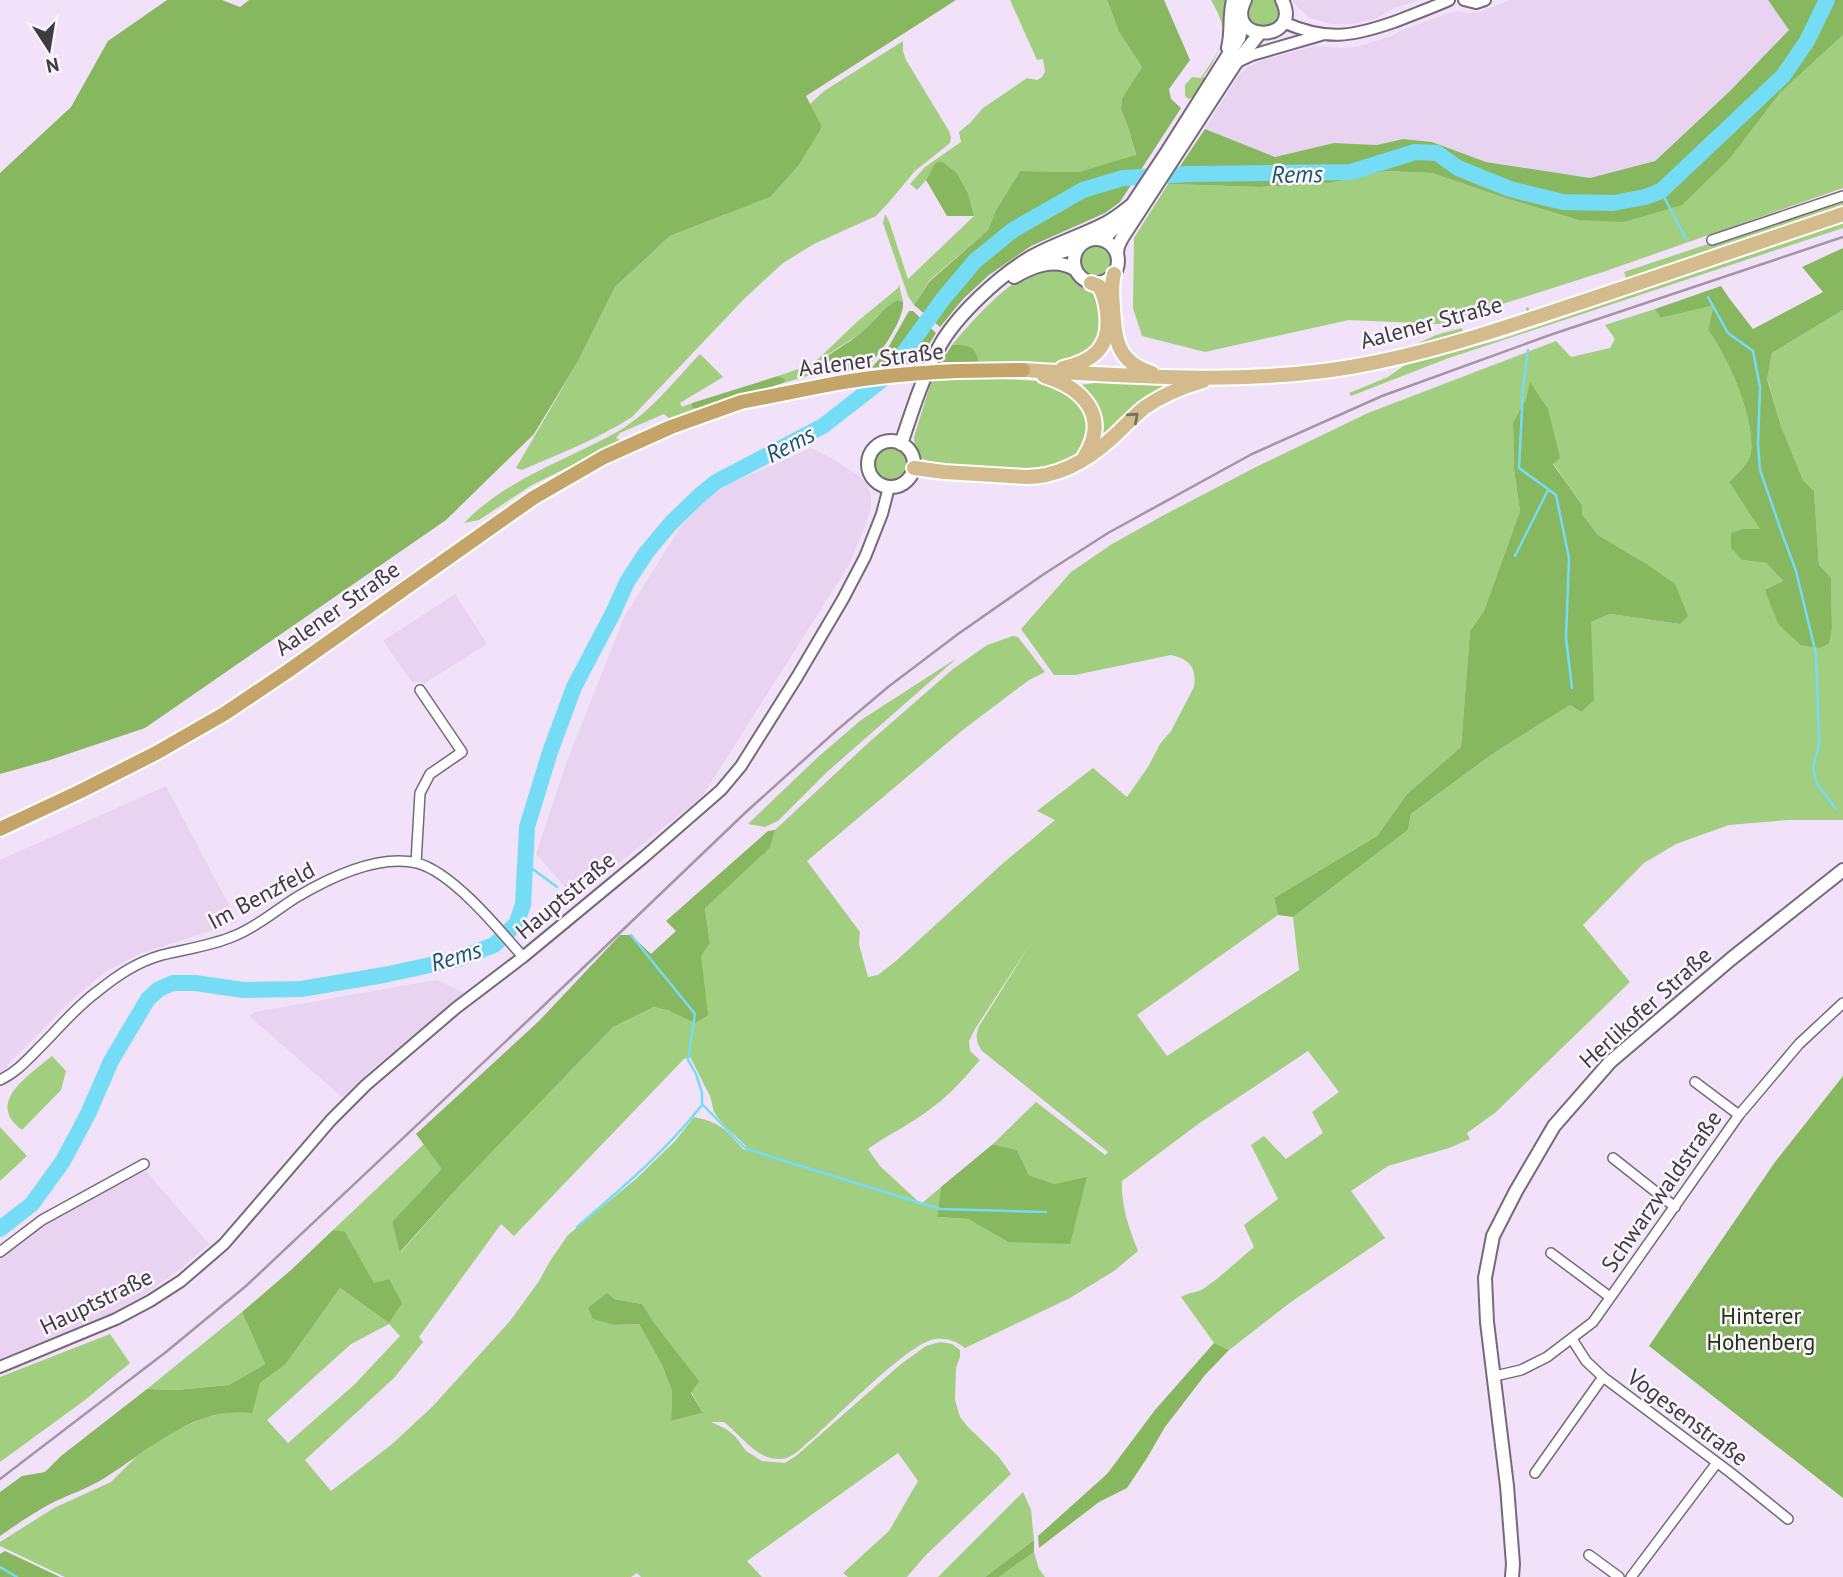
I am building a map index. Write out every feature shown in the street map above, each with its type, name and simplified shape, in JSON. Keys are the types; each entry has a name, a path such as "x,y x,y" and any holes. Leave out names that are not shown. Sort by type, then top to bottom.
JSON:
{"highway":[{"name":"Aalener Straße","path":"0,829 92,786 224,714 533,498 604,457 671,427 741,402 876,377 957,371 1023,370"}],"main road":[{"path":"1230,61 1230,11 1233,0"},
{"path":"1016,268 1106,236 1120,223 1174,151 1230,61 1243,22 1242,9 1245,0"},
{"path":"1230,61 1259,34 1273,32 1283,23 1285,11 1282,0"},
{"path":"1243,22 1259,34"},
{"path":"1139,200 1118,246 1112,293 1114,330 1124,356 1147,371 1163,376"},
{"path":"901,444 939,346 982,295 1025,261 1045,249 1106,223 1139,200"},
{"name":"Aalener Straße","path":"1023,370 1163,376 1261,376 1349,367 1402,357 1498,330 1843,214"},
{"path":"1098,239 1110,244 1117,253"},
{"path":"1048,371 1082,362 1097,352 1103,345 1108,329 1106,303 1099,286 1081,278 1076,270 1074,259 1080,246"},
{"path":"928,369 970,318 1013,277 1046,264 1060,263 1076,270"},
{"path":"1091,283 1103,282 1114,274"},
{"path":"1023,370 1068,385 1087,401 1093,412 1094,437 1082,460"},
{"path":"914,468 1038,477 1059,473 1112,439 1154,401 1176,390 1218,376"},
{"path":"895,442 912,454 914,468 908,480 896,487 889,487 881,485 871,474 869,459 881,443 895,442"},
{"name":"Herlikofer Straße","path":"1512,1577 1508,1498 1487,1322 1485,1278 1493,1236 1554,1126 1610,1062 1731,959 1843,871"}],"street":[{"path":"1230,61 1324,35 1367,31 1450,0"},
{"path":"1464,0 1476,3 1485,0"},
{"path":"1283,23 1324,35"},
{"path":"1712,240 1843,195"},
{"name":"Hauptstraße","path":"0,1367 116,1319 181,1281 224,1244 331,1120 366,1085 456,1008 523,957 700,810 731,778 797,677 843,599 865,557 882,514 889,487"},
{"path":"416,863 420,793 430,774 462,752 421,690"},
{"name":"Im Benzfeld","path":"0,1080 20,1068 94,993 127,969 160,956 236,936 297,897 363,866 381,862 416,863 430,869 461,890 523,957"},
{"name":"Schwarzwaldstraße","path":"1494,1376 1521,1370 1546,1357 1593,1322 1739,1115 1799,1044 1843,1003"},
{"path":"1695,1082 1739,1115"},
{"path":"1613,1158 1675,1207"},
{"path":"0,1252 42,1220 144,1164"},
{"path":"1551,1253 1610,1297"},
{"name":"Vogesenstraße","path":"1572,1339 1586,1361 1603,1377 1788,1519"},
{"path":"1535,1473 1603,1377"},
{"path":"1631,1577 1716,1464"},
{"path":"1589,1555 1619,1577"}],"shaded area":[{"path":"1290,0 1420,0 1394,8 1375,19 1352,24 1331,24 1310,18"},
{"path":"1509,0 1768,0 1789,30 1730,91 1654,161 1590,178 1486,162 1432,142 1403,139 1377,145 1334,143 1275,157 1205,129 1239,75 1247,67 1315,46 1357,47 1449,13 1480,12"},
{"path":"811,448 859,476 867,484 871,495 871,509 847,568 702,797 575,898 536,854 566,764 624,617 681,526 705,501 729,484"},
{"path":"455,594 487,644 425,683 412,682 383,641"},
{"path":"166,786 238,922 142,953 108,970 76,996 10,1062 0,1079 0,860"},
{"path":"435,980 465,994 379,1063 342,1097 250,1017 254,1012"},
{"path":"146,1171 209,1244 143,1296 110,1314 0,1361 0,1258 42,1224"}],"green space":[{"path":"167,0 222,0 240,7 249,0 956,0 806,96 822,127 798,166 770,197 670,236 615,287 577,363 534,434 446,520 145,728 0,774 0,173 71,107 108,41"},
{"path":"1010,0 1107,0 1119,32 1142,67 1122,98 1121,109 1136,156 1079,172 1020,171 996,210 988,230 929,281 914,305 908,296 883,223 885,214 908,279 974,216 968,193 957,173 943,162 917,190 910,184 925,167 961,142 959,132 983,108 1027,78 1037,80 1045,72 1043,59 1037,60"},
{"path":"1107,0 1164,0 1190,60 1169,89 1171,99 1181,108 1120,202 1105,213 1031,246 989,275 963,299 940,327 914,305 929,282 988,230 996,210 1020,171 1079,172 1136,155 1121,109 1122,98 1142,67 1119,32"},
{"path":"1211,0 1229,0 1226,35 1203,77 1206,78 1203,89 1188,99 1185,96 1185,85 1192,77 1201,78 1222,40 1223,32 1218,12"},
{"path":"1252,0 1276,0 1281,12 1277,21 1264,27 1252,22 1248,9"},
{"path":"1768,0 1843,0 1843,35 1780,93 1732,156 1682,205 1624,222 1578,220 1432,173 1386,171 1330,183 1259,187 1168,184 1205,129 1275,157 1334,143 1377,145 1403,139 1432,142 1486,162 1590,178 1655,161 1730,91 1789,30"},
{"path":"1843,35 1843,188 1603,272 1440,324 1349,320 1205,352 1142,336 1133,308 1134,238 1168,184 1259,187 1330,183 1386,171 1432,173 1578,220 1732,156 1780,93"},
{"path":"903,41 906,60 949,131 950,143 915,171 876,216 814,244 783,263 745,298 632,417 564,452 522,470 516,468 577,363 615,287 670,236 724,215 822,128 810,104 824,91"},
{"path":"937,162 943,162 957,173 968,193 974,216 947,216 926,180"},
{"path":"1843,199 1843,209 1484,331 1393,355 1436,335 1462,328 1464,334 1527,315 1528,307 1531,313 1626,278 1624,272"},
{"path":"1843,223 1843,228 1446,359 1351,396 1349,393 1388,377 1405,365 1502,339"},
{"path":"1096,245 1108,250 1113,262 1108,274 1096,279 1084,274 1079,262 1084,250"},
{"path":"1843,248 1843,310 1772,353 1767,379 1781,426 1803,480 1814,491 1819,565 1831,578 1832,628 1829,643 1820,648 1801,645 1778,624 1765,590 1783,581 1766,563 1742,560 1731,548 1731,533 1743,529 1760,529 1729,482 1748,461 1751,438 1738,388 1724,356 1708,330 1714,305 1661,318 1655,309 1721,286 1753,329 1823,292 1802,267"},
{"path":"1049,269 1065,271 1095,292 1102,301 1103,333 1089,354 1063,364 979,362 970,347 952,345 1004,291 1025,276"},
{"path":"899,284 903,302 898,300 877,316 863,332 827,355 815,366 818,373 783,383 786,379 778,376 818,359 898,288"},
{"path":"898,300 903,302 900,318 883,348 869,364 854,370 818,373 815,366 861,333"},
{"path":"1715,304 1708,330 1724,356 1738,388 1751,438 1748,461 1729,482 1761,529 1742,560 1766,563 1783,581 1765,591 1828,643 1832,628 1831,578 1819,566 1814,491 1803,480 1781,426 1767,378 1772,353 1843,310 1843,820 1788,820 1729,825 1676,844 1644,863 1583,925 1630,982 1496,1112 1467,1133 1470,1139 1388,1166 1351,1191 1385,1238 1291,1302 1229,1350 1214,1343 1181,1297 1203,1289 1254,1247 1244,1225 1278,1199 1251,1145 1264,1136 1286,1159 1323,1133 1312,1112 1339,1092 1308,1051 1201,1122 1122,1181 1124,1208 1138,1251 1114,1271 1070,1298 965,1348 943,1339 923,1344 872,1383 793,1455 785,1458 772,1459 764,1456 724,1422 711,1422 726,1429 746,1451 762,1461 785,1463 901,1364 926,1346 940,1342 952,1344 960,1350 956,1368 955,1400 960,1417 999,1457 1011,1474 924,1557 907,1577 848,1577 843,1573 889,1531 918,1481 898,1453 747,1561 762,1577 641,1577 637,1573 631,1577 65,1577 0,1546 0,1542 54,1508 111,1482 137,1456 171,1432 207,1417 234,1411 260,1383 286,1364 340,1288 389,1323 389,1279 374,1284 345,1233 333,1230 424,1144 443,1169 392,1222 401,1252 462,1183 613,1027 654,1007 670,1011 710,943 705,907 770,848 775,830 867,744 953,669 987,645 1013,636 1018,637 1045,672 1029,680 964,729 807,861 860,932 859,944 868,977 878,975 897,960 1001,865 1055,820 1037,811 1093,768 1127,797 1171,731 1194,687 1193,669 1183,659 1171,655 1075,675 1054,675 1021,629 1071,572 1112,544 1164,515 1368,413 1556,341 1571,357 1610,348 1615,339 1605,325 1655,309 1662,318","holes":["1530,383 1553,463 1582,505 1582,514 1598,535 1645,563 1680,624 1610,614 1591,622 1581,712 1570,705 1491,755 1411,814 1408,830 1293,917 1299,970 1167,1056 1137,1015 1278,915 1274,898 1377,836 1407,794 1461,747 1470,631 1484,611 1520,511 1514,469 1513,422 1526,399","1033,940 979,1026 977,1042 982,1051 1108,1152 1105,1155 1036,1102 993,1144 1017,1150 1029,1175 1055,1184 1008,1242 968,1219 937,1217 941,1187 921,1204 880,1166 868,1149 933,1107 969,1073 980,1060 970,1051 969,1041","690,1057 710,1096 717,1117 748,1149 744,1150 717,1125 694,1117 675,1141 637,1178 568,1235 510,1321 432,1407 391,1445 331,1491 305,1460 394,1378 423,1342 419,1337 501,1224 514,1236 684,1059","613,1299 642,1304 703,1413 671,1421 672,1391 662,1365 639,1324 615,1325","389,1324 400,1336 354,1385 288,1443 267,1420 351,1344"]},
{"path":"909,311 913,311 936,333 917,363 871,368 885,353"},
{"path":"952,345 970,347 979,362 941,362"},
{"path":"700,354 723,377 680,403 682,407 692,403 691,407 700,410 671,420 664,414 620,433 616,438 622,441 532,485 479,520 464,523 498,494 629,425 661,396"},
{"path":"778,376 786,379 783,383 700,410 691,407 692,403"},
{"path":"963,377 1040,381 1078,396 1088,422 1088,432 1083,444 1073,457 1040,470 957,467 925,460 916,450 914,437 932,379"},
{"path":"1101,382 1177,386 1093,449 1096,435 1074,386"},
{"path":"1530,382 1548,409 1560,458 1553,464 1582,505 1582,514 1598,535 1675,584 1688,616 1680,624 1610,614 1591,622 1594,700 1581,712 1570,705 1491,755 1411,814 1408,830 1293,917 1278,915 1274,898 1377,836 1407,794 1461,747 1470,631 1484,611 1520,511 1514,469 1513,422 1526,399"},
{"path":"891,447 903,452 908,464 903,476 891,481 879,476 874,464 879,452"},
{"path":"957,658 827,772 778,821 765,827 748,824 861,720"},
{"path":"775,830 770,848 705,908 710,943 701,956 708,1015 695,1023 654,1007 613,1027 462,1183 400,1252 392,1222 442,1169 416,1134 539,1021 620,935 631,935 651,954 676,931 666,921 768,831"},
{"path":"52,1056 66,1071 61,1090 22,1130 13,1122 8,1112 11,1096 22,1081"},
{"name":"Hinterer Hohenberg","path":"1843,1076 1843,1498 1649,1346 1775,1162"},
{"path":"0,1127 27,1156 0,1181"},
{"path":"993,1144 1017,1150 1029,1175 1055,1184 1087,1177 1070,1244 1008,1242 968,1219 937,1217 941,1187"},
{"path":"333,1230 345,1232 374,1283 389,1279 402,1303 389,1323 340,1288 286,1364 260,1383 252,1413 210,1416 191,1423 103,1479 44,1508 0,1536 0,1492 22,1476 45,1472 61,1456 147,1389 176,1390 229,1385 265,1364 242,1312"},
{"path":"607,1293 614,1299 642,1304 699,1381 691,1393 703,1413 671,1421 672,1391 662,1365 639,1324 615,1325 593,1319 588,1308"},
{"path":"242,1312 265,1364 229,1385 176,1390 147,1389"},
{"path":"110,1334 130,1363 85,1400 0,1462 0,1377"},
{"path":"1214,1343 1229,1350 1205,1375 1165,1427 1127,1488 1099,1502 1039,1548 1038,1536 1107,1474 1155,1410"},
{"path":"1023,1492 1031,1510 1034,1540 985,1577 938,1577"},
{"path":"1034,1540 1034,1552 999,1577 985,1577"},
{"path":"5,1551 60,1577 0,1577 0,1554"},
{"path":"1034,1552 1039,1569 1045,1577 999,1577"}],"waterway":[{"name":"Rems","path":"0,1229 32,1204 63,1161 88,1114 111,1061 148,999 159,989 173,983 195,983 244,990 301,989 384,975 458,959 494,945 516,924 523,905 527,827 550,752 574,687 627,582 646,553 671,523 716,482 823,426 887,376 943,299 975,261 1013,230 1083,190 1123,178 1189,174 1351,172 1415,152 1437,153 1458,168 1510,189 1563,202 1613,203 1645,197 1661,191 1783,76 1807,41 1827,0"},
{"path":"1661,191 1686,239"},
{"path":"1708,297 1728,333 1753,351 1760,387 1760,470 1796,571 1816,654 1819,742 1813,768 1817,784 1836,809"},
{"path":"1528,350 1519,468 1556,495 1569,558 1566,638 1572,688"},
{"path":"1515,556 1548,490"},
{"path":"526,864 557,887"},
{"path":"631,935 695,1014 688,1060 696,1074 702,1093 702,1104 745,1148 940,1209 1046,1212"},
{"path":"577,1227 658,1154 702,1105"},
{"path":"0,1567 17,1577"}],"railway":[{"path":"0,1479 166,1352 246,1286 746,812 837,730 958,634 1044,574 1108,533 1252,454 1382,396 1550,335 1843,237"}]}
